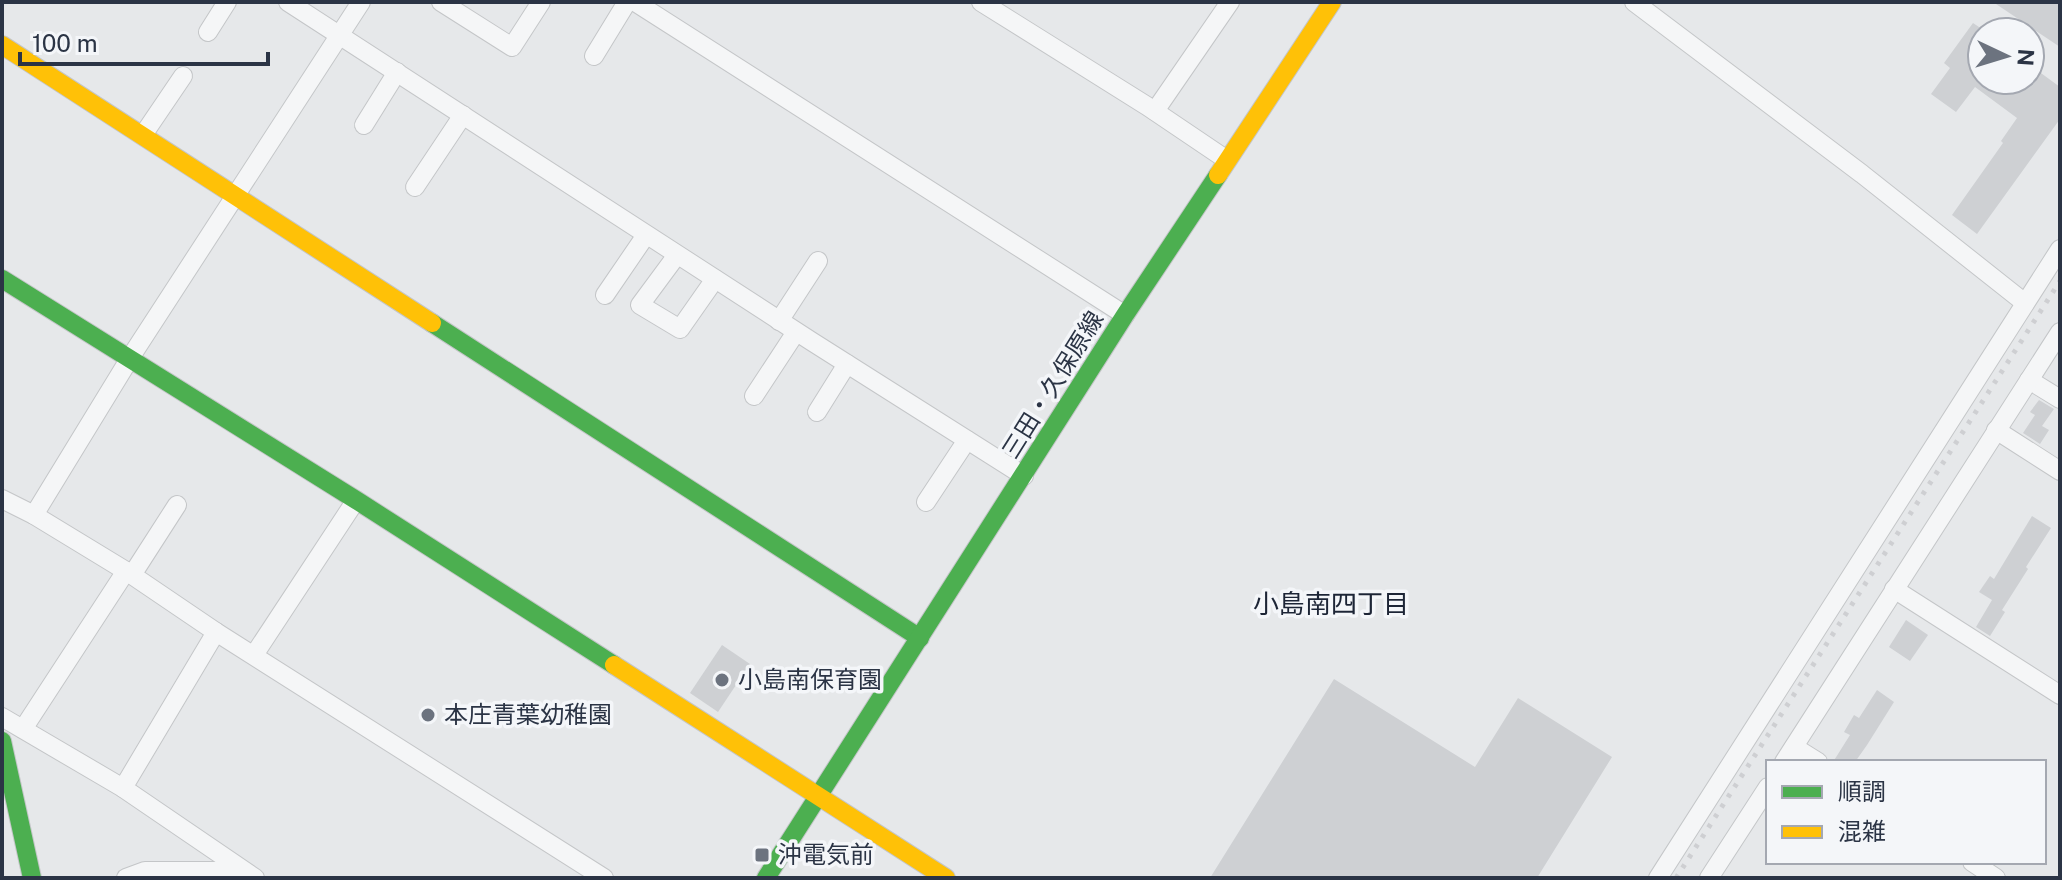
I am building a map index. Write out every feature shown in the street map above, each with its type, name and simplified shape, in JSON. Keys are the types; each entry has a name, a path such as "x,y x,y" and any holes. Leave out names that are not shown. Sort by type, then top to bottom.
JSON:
{"street":[{"path":"208,32 227,2"},
{"path":"288,2 1024,476"},
{"path":"34,515 130,358 238,196 361,2"},
{"path":"447,4 512,47 541,2"},
{"path":"594,56 627,2"},
{"path":"635,2 1125,315"},
{"path":"981,2 1227,160"},
{"path":"1155,111 1230,2"},
{"name":"三田・久保原線","path":"766,878 1125,315 1332,2"},
{"path":"1642,5 2025,303"},
{"path":"2,45 920,638"},
{"path":"364,125 397,72"},
{"path":"143,135 183,76"},
{"path":"415,187 463,115"},
{"path":"605,295 646,235"},
{"path":"1658,878 2060,249"},
{"path":"677,255 640,305 680,329 715,279"},
{"path":"779,321 818,261"},
{"path":"2,279 356,500 946,878"},
{"path":"754,396 796,332"},
{"path":"1811,760 1789,754 2060,332"},
{"path":"817,412 847,364"},
{"path":"2029,380 2060,399"},
{"path":"1996,430 2060,471"},
{"path":"926,502 967,440"},
{"path":"2,499 129,573 216,632 604,878"},
{"path":"254,655 356,500"},
{"path":"23,729 177,505"},
{"path":"1894,589 2060,695"},
{"path":"123,788 216,632"},
{"path":"2,717 123,788 231,870 255,878"},
{"path":"2,741 32,878"},
{"path":"1709,878 1766,790"},
{"path":"1975,864 1996,878"},
{"path":"126,878 145,871 231,870"}],"building":[{"path":"1993,2 2060,2 2060,47 2046,38 2046,16 2014,16"},
{"path":"1966,33 1968,96 1956,112 1931,94 1950,68 1944,63"},
{"path":"2046,77 2060,87 2060,119 1977,234 1952,215 2017,118 1987,96 2046,96"},
{"path":"2039,400 2054,409 2042,426 2049,430 2040,444 2023,433 2035,415 2030,412"},
{"path":"2032,516 2051,528 2026,567 2028,569 1990,636 1976,627 1992,600 1979,592 1990,576 1994,579"},
{"path":"1906,620 1928,635 1910,661 1889,647"},
{"path":"722,645 750,664 718,712 690,693"},
{"path":"1334,679 1475,767 1518,698 1612,757 1537,878 1210,878"},
{"path":"1877,690 1894,702 1856,760 1834,760 1850,735 1844,732 1854,715 1859,718"}],"railway":[{"path":"1676,878 2060,281"}],"traffic: fast":[{"path":"766,878 1125,315 1218,175"},
{"path":"2,279 614,665"},
{"path":"432,323 920,638"},
{"path":"2,741 32,878"}],"traffic: slow":[{"path":"1218,175 1332,2"},
{"path":"2,45 432,323"},
{"path":"614,665 946,878"}],"place":[{"name":"小島南保育園","path":"722,680"},
{"name":"本庄青葉幼稚園","path":"428,715"},
{"name":"沖電気前","path":"762,855"}],"district":[{"name":"小島南四丁目","path":"1331,604"}]}
